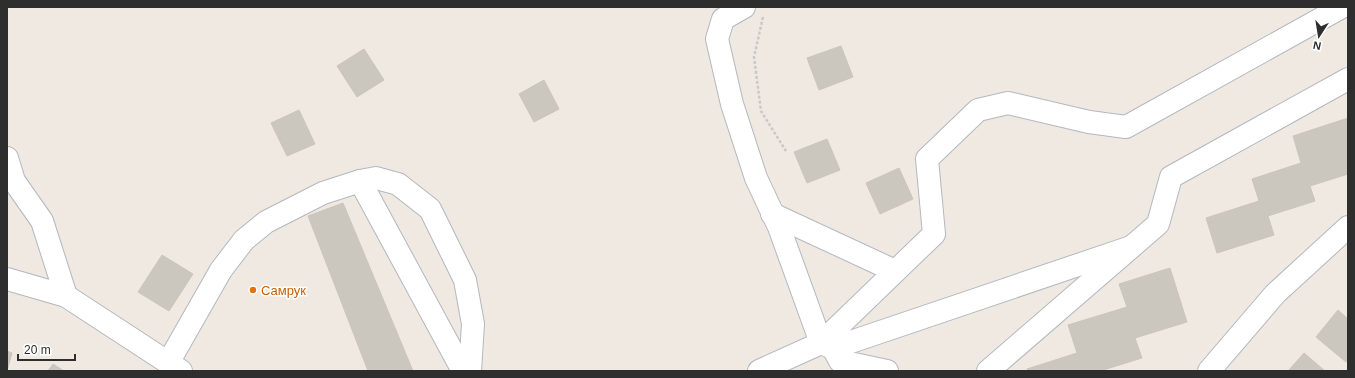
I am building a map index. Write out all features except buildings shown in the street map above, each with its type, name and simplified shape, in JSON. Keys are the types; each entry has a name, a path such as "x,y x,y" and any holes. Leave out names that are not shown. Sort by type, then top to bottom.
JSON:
{"street":[{"path":"827,346 895,271 934,234 927,159 978,110 1008,103 1089,122 1126,126 1342,7"},
{"path":"754,10 723,19 716,39 737,119 756,178 779,227 827,346 840,360 887,371"},
{"path":"988,371 1158,224 1171,177 1348,79"},
{"path":"7,158 14,181 42,221 66,296"},
{"path":"7,279 66,296 175,367 221,270 244,240 266,222 323,193 360,181 376,178 398,184 430,209 465,280 473,324 470,371"},
{"path":"360,181 463,371"},
{"path":"772,214 895,271"},
{"path":"1209,371 1275,294 1348,227"},
{"path":"759,371 827,346 1131,247"}],"path":[{"path":"754,10 754,57 761,111 786,151"}],"place":[{"name":"Самрук","path":"253,290"}]}
